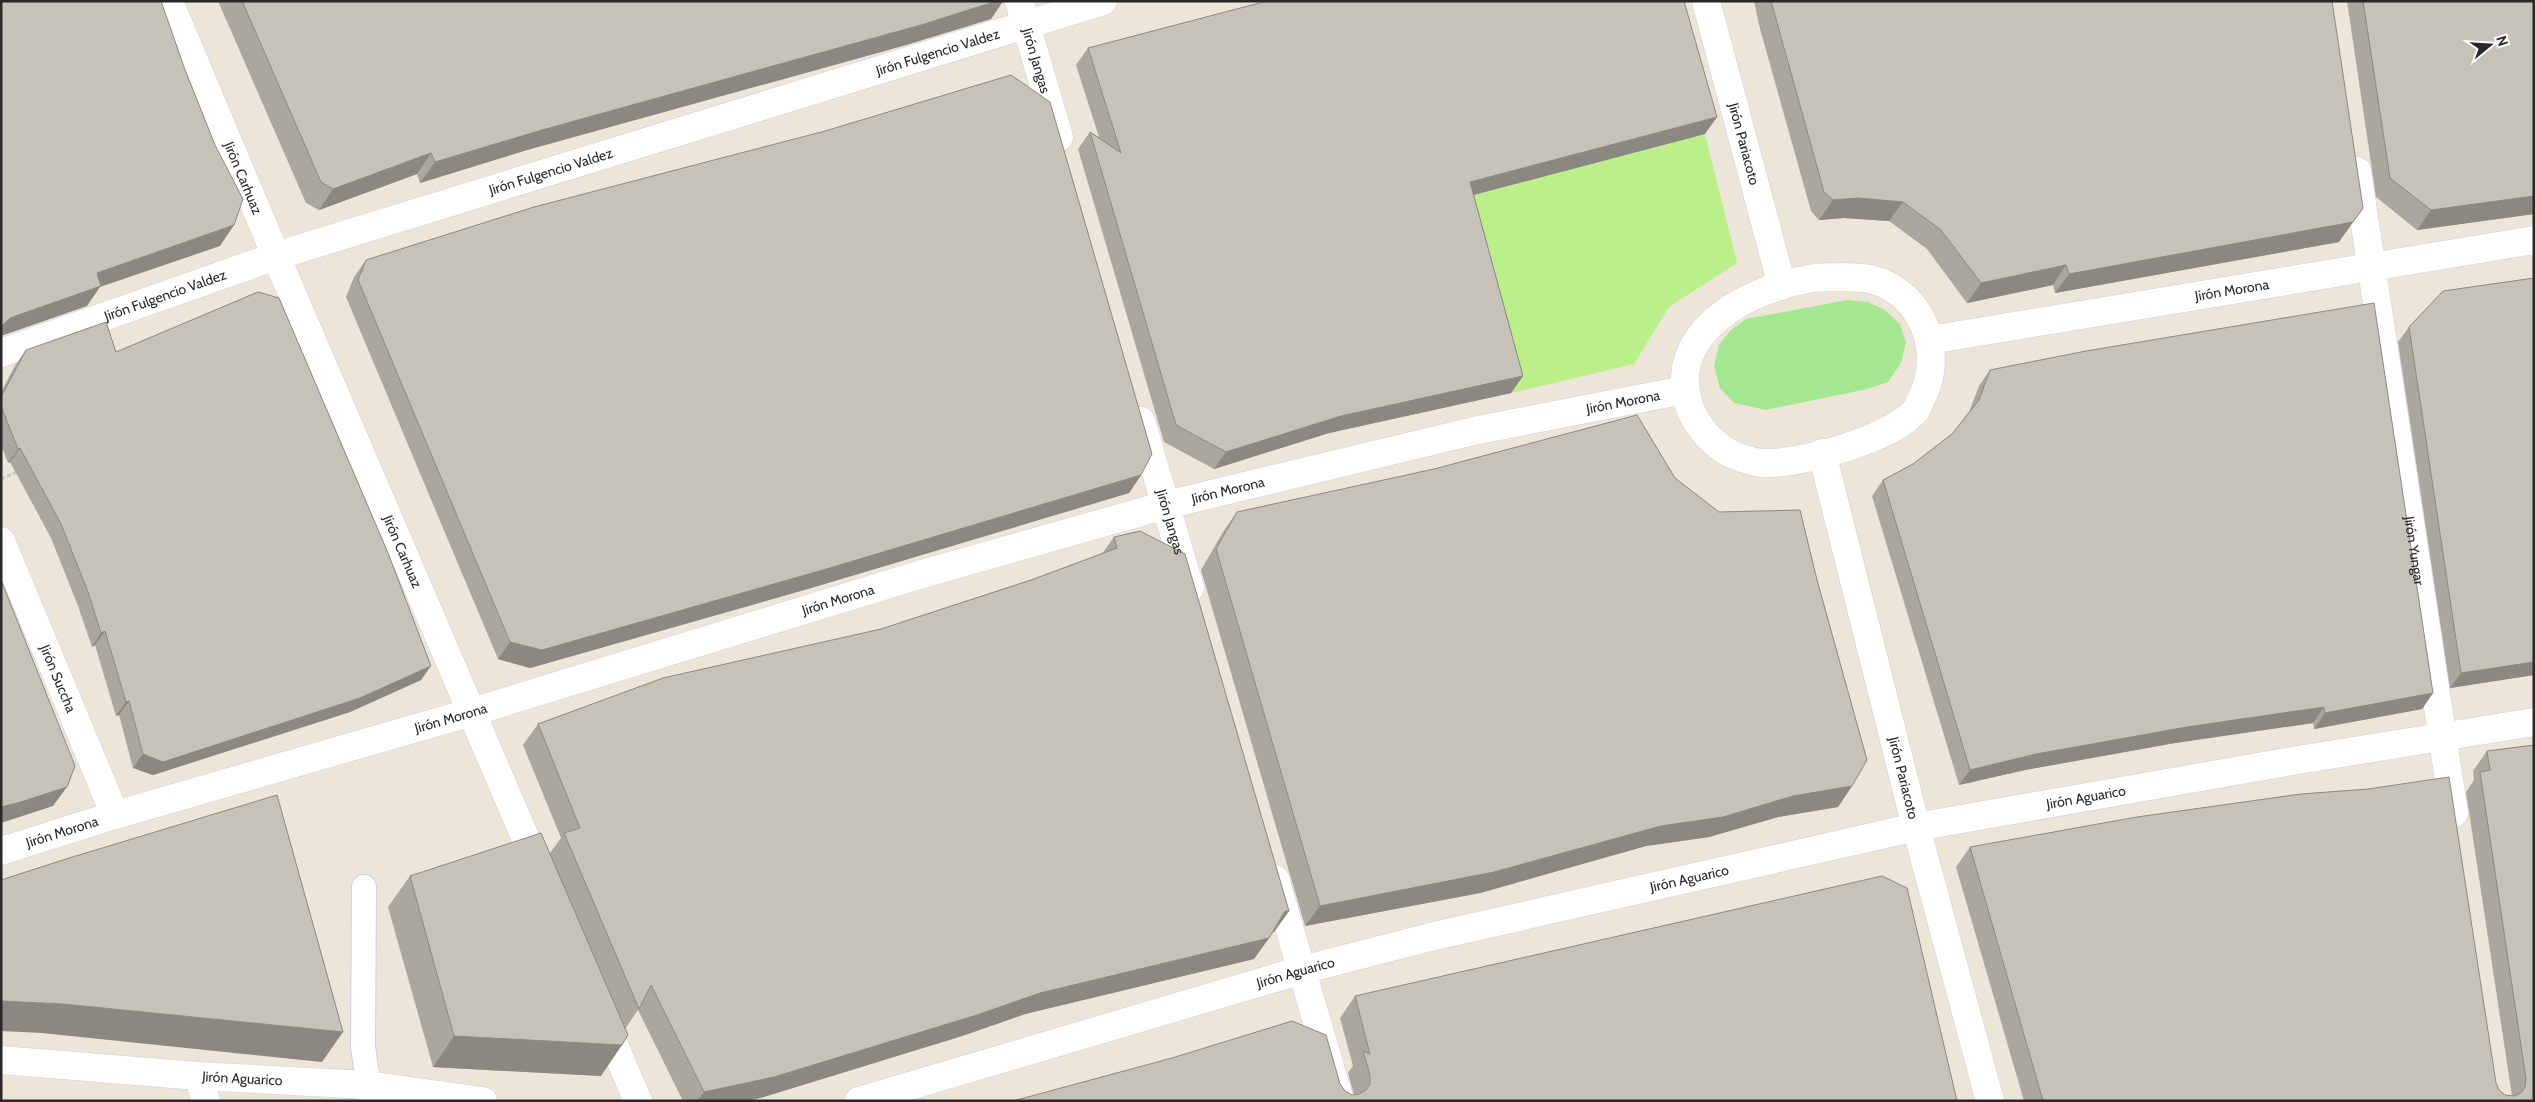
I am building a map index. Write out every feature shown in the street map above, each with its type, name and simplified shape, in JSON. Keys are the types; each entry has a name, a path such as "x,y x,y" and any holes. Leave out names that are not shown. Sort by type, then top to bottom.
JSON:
{"street":[{"name":"Jirón Carhuaz","path":"169,1 276,256 549,893"},
{"name":"Jirón Fulgencio Valdez","path":"1,353 276,256 1022,13 1104,1"},
{"name":"Jirón Pariacoto","path":"1706,1 1782,286"},
{"name":"Jirón Jangas","path":"1022,13 1067,165"},
{"name":"Jirón Yungar","path":"2353,149 2457,835"},
{"name":"Jirón Morona","path":"1930,340 2534,240"},
{"path":"1844,277 1874,280 1902,295 1921,316 1930,340 1931,376 1916,409 1900,424 1876,437 1790,461 1761,463 1735,455 1711,439 1693,417 1684,390 1688,358 1702,330 1726,311 1782,286 1814,278 1844,277"},
{"name":"Jirón Morona","path":"1,851 115,815 472,712 922,574 1166,505 1478,430 1684,390"},
{"name":"Jirón Jangas","path":"1136,401 1196,609"},
{"name":"Jirón Pariacoto","path":"1822,453 1916,828 1990,1101"},
{"name":"Jirón Succha","path":"1,541 115,815"},
{"name":"Jirón Aguarico","path":"859,1101 1302,970 1430,937 1916,828 2534,722"},
{"path":"1268,856 1340,1101"},
{"path":"591,992 638,1101"},
{"name":"Jirón Aguarico","path":"1,1060 202,1088 369,1093 483,1101"}],"lane":[{"path":"364,887 363,1047 369,1093"}],"path":[{"path":"1,479 28,467"}],"green space":[{"path":"1705,134 1737,263 1669,307 1634,364 1511,393 1458,199"},
{"path":"1848,300 1868,302 1885,310 1900,324 1906,343 1901,363 1888,382 1867,389 1766,410 1734,403 1720,388 1714,366 1719,345 1731,330 1746,319"}],"building":[{"path":"1,1 161,1 184,67 215,145 243,199 234,225 97,273 101,286 10,318 1,327"},
{"path":"242,1 997,1 921,25 542,130 435,162 431,153 333,189 321,182"},
{"path":"1267,1 1684,1 1717,117 1470,182 1523,376 1341,416 1226,452 1176,425 1090,132 1121,153 1088,48"},
{"path":"1771,1 2332,1 2363,208 2353,222 2069,274 2066,265 1981,283 1941,230 1903,202 1858,198 1833,200 1824,192"},
{"path":"2363,1 2534,1 2534,196 2431,210 2390,178"},
{"path":"1011,75 1050,102 1152,454 1141,475 823,570 542,650 510,642 358,280 366,260 534,207 825,131"},
{"path":"2534,278 2534,662 2461,673 2409,327 2443,291"},
{"path":"258,292 279,298 388,553 431,666 360,698 163,762 143,754 129,701 126,702 105,631 101,633 88,592 61,524 20,448 18,449 1,406 1,397 26,350 106,322 116,352"},
{"path":"2374,303 2433,693 2325,713 2324,707 2187,727 2036,754 1970,770 1883,480 1913,464 1952,434 1979,400 1990,370 2086,351"},
{"path":"1637,415 1675,478 1719,512 1800,510 1817,580 1867,760 1852,786 1793,796 1723,817 1661,826 1494,872 1320,906 1216,549 1237,512 1434,469"},
{"path":"1140,531 1185,554 1289,911 1285,911 1269,938 1040,993 977,1015 774,1077 704,1092 651,985 639,1009 564,833 580,828 538,724 663,678 881,629 1031,580 1117,548 1114,537"},
{"path":"1,580 75,766 67,787 1,807"},
{"path":"2534,745 2534,1101 2043,1101 1970,847 2137,817 2301,794 2368,789 2449,777 2496,1083 2499,1090 2505,1095 2514,1096 2521,1093 2525,1087 2526,1079 2480,772 2490,770 2487,751"},
{"path":"277,795 343,1032 63,1004 1,1001 1,880"},
{"path":"541,833 628,1035 622,1045 454,1036 410,876"},
{"path":"1882,876 1907,888 1957,1101 1013,1101 1172,1058 1292,1021 1326,1035 1340,1084 1345,1091 1352,1095 1359,1094 1366,1090 1370,1084 1370,1075 1363,1051 1370,1054 1355,996"}]}
